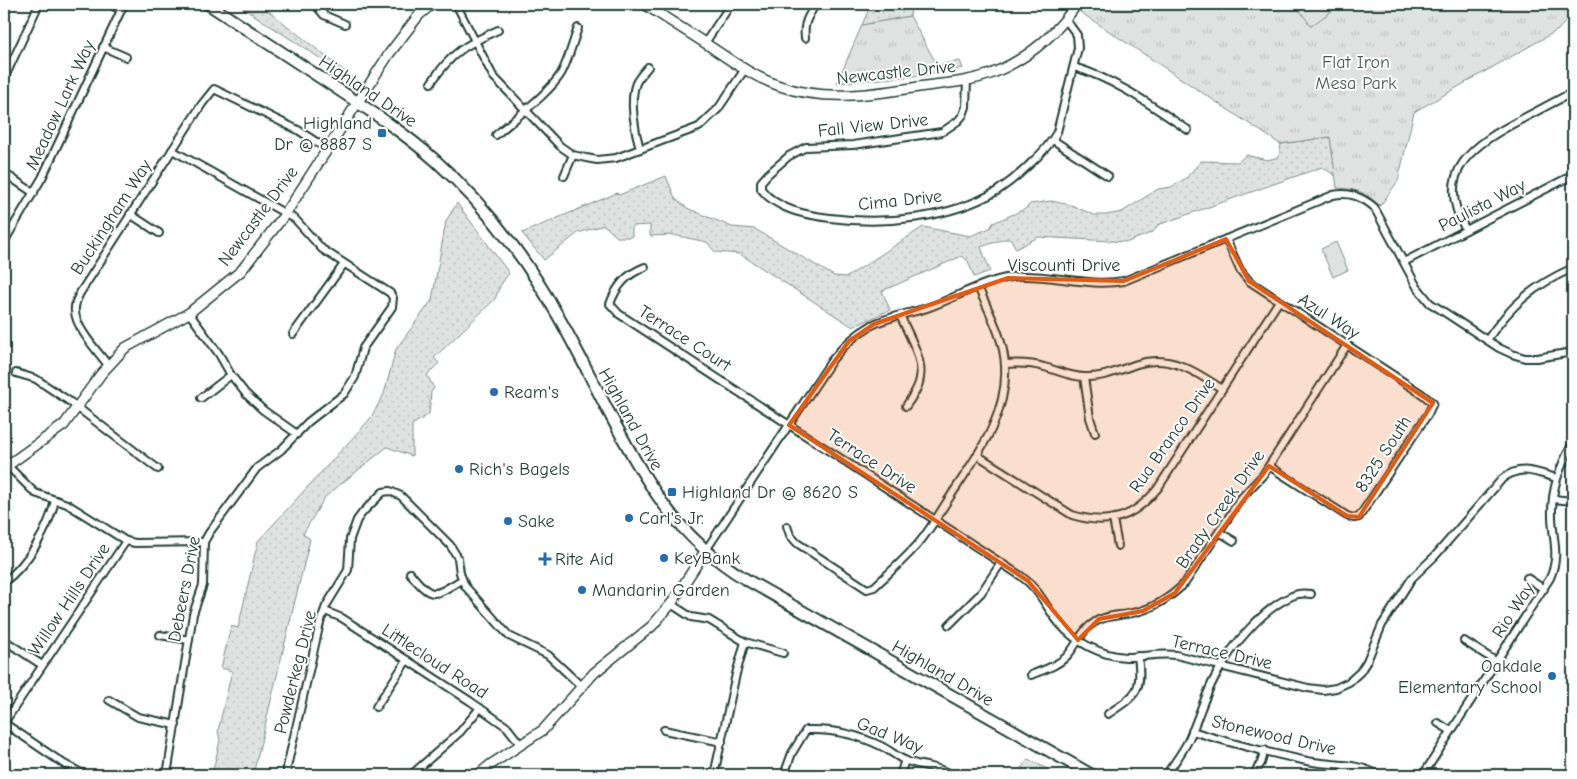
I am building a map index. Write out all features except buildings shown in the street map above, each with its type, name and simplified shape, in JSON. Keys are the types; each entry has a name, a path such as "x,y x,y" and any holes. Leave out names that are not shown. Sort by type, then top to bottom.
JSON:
{"main road":[{"name":"Highland Drive","path":"208,4 396,128 434,160 477,202 514,247 541,287 646,480 675,519 706,550 747,580 1092,775"}],"street":[{"path":"4,79 39,4"},
{"path":"110,4 123,7"},
{"path":"315,4 324,15 345,24"},
{"name":"Newcastle Drive","path":"5,465 64,424 78,408 108,365 125,348 189,313 241,271 286,213 404,34 419,15 432,4"},
{"path":"456,4 493,76 551,138 573,155 586,158 609,159 699,127 718,109 745,69"},
{"name":"Newcastle Drive","path":"644,4 745,69 781,86 828,96 850,96 967,80 993,73 1018,60 1044,42 1066,20 1077,4"},
{"path":"705,43 731,4"},
{"path":"805,38 806,19 816,4"},
{"name":"Meadow Lark Way","path":"4,242 34,193 123,7"},
{"name":"Cima Drive","path":"760,186 764,193 781,205 805,215 867,222 935,214 961,207 997,191 1025,169 1053,140 1060,123 1074,67 1078,40 1077,35 1066,20"},
{"path":"496,136 554,83 561,73 578,28"},
{"path":"431,82 456,53 474,41 498,30"},
{"path":"104,47 126,58"},
{"path":"640,149 637,139 633,93 638,78 648,67"},
{"path":"1074,67 1109,80 1126,89 1188,130"},
{"name":"Fall View Drive","path":"760,186 763,178 789,156 806,147 854,145 942,132 958,121 963,115 966,107 967,80"},
{"name":"Buckingham Way","path":"108,365 78,323 74,311 76,302 130,214 202,104 214,89 298,130 327,149"},
{"path":"1466,230 1456,210 1453,196 1454,182 1468,156 1489,137 1573,92"},
{"path":"1053,140 1108,176"},
{"path":"172,150 286,213 301,224 322,249 344,264 293,334"},
{"path":"564,176 573,155"},
{"path":"4,173 34,193"},
{"name":"Paulista Way","path":"1404,262 1573,175"},
{"name":"Viscounti Drive","path":"706,550 840,350 874,324 925,308 996,281 1020,276 1105,283 1124,281 1332,195 1351,194 1367,201 1374,207 1416,287 1430,302 1487,340 1512,354 1525,358 1573,352"},
{"path":"130,214 159,232"},
{"name":"Azul Way","path":"1226,239 1240,270 1255,286 1433,403"},
{"name":"Debeers Drive","path":"167,775 193,614 203,585 204,542 214,525 256,468 281,450 318,414 336,402 350,386 358,368 362,348 394,303 390,294 344,264"},
{"name":"Terrace Court","path":"645,267 622,281 615,291 610,304 614,309 788,425"},
{"path":"1487,340 1518,301 1543,282 1573,268"},
{"path":"787,526 790,535 797,543 867,588 874,586 911,551 977,455 999,410 1005,380 1005,364 999,337 978,287"},
{"name":"Rua Branco Drive","path":"977,455 1072,515 1092,520 1113,519 1126,515 1139,508 1158,488 1279,301"},
{"path":"189,313 219,354 231,375 255,403 297,434"},
{"path":"900,315 918,358 921,372 916,390 906,406"},
{"name":"Brady Creek Drive","path":"1031,674 1058,663 1066,657 1092,623 1100,619 1143,611 1164,602 1175,593 1192,574 1242,497 1258,481 1269,466 1347,345"},
{"path":"1005,364 1032,364 1084,377 1112,374 1136,364 1161,361 1188,367 1222,389"},
{"path":"16,373 36,379 78,408 158,469"},
{"path":"201,398 231,375"},
{"path":"1084,377 1090,418 1095,433"},
{"name":"8325 South","path":"1269,466 1347,516 1359,517 1428,414 1433,403"},
{"name":"Terrace Drive","path":"788,425 1001,563 1035,588 1062,626 1078,640 1103,653 1115,656 1176,655 1315,690 1330,690 1343,685 1355,677 1364,667 1382,625 1412,578 1436,556 1502,479 1517,470 1526,470 1556,478"},
{"name":"Rio Way","path":"1423,775 1544,589 1554,569 1557,557 1552,516 1556,478 1573,443"},
{"path":"5,465 35,493 73,508 126,541 135,543 204,542"},
{"name":"Powderkeg Drive","path":"287,775 289,757 320,623 330,598 348,570 350,539 357,520 363,512 383,492 390,491 401,496 450,545 458,558 462,580"},
{"path":"1553,499 1573,501"},
{"path":"4,582 22,564 43,532 52,513 55,500"},
{"path":"1113,519 1118,546"},
{"path":"1219,532 1234,542"},
{"name":"Willow Hills Drive","path":"4,723 126,541"},
{"path":"478,775 543,730 602,666 648,630 671,604 706,550"},
{"path":"950,625 981,593 1001,563"},
{"path":"410,573 422,588 432,593 444,591 462,580 509,636 548,655 582,686"},
{"path":"1527,578 1544,589"},
{"path":"1166,775 1183,750 1221,666 1260,618 1293,596 1303,593 1311,594"},
{"path":"671,604 691,617 709,620 746,642 761,648 783,652"},
{"name":"Littlecloud Road","path":"325,611 342,618 480,708 507,727 521,745"},
{"path":"160,635 189,640"},
{"path":"4,640 42,666"},
{"path":"1464,641 1497,662"},
{"path":"714,775 736,674 746,642"},
{"path":"1108,714 1129,699 1138,686 1140,673 1138,656"},
{"path":"376,706 407,660"},
{"path":"109,700 138,717 176,725"},
{"path":"411,775 460,732 480,708"},
{"path":"4,723 64,764 85,775"},
{"path":"1438,723 1451,731"},
{"path":"664,730 722,742"},
{"name":"Gad Way","path":"784,775 792,753 806,730 851,734 882,746 905,760 939,768 952,775"},
{"name":"Stonewood Drive","path":"1192,732 1313,762 1367,769 1378,775"},
{"path":"1253,775 1261,762 1265,750"},
{"path":"900,775 905,760"},
{"path":"1343,775 1346,766"}],"highlighted area":[{"path":"1226,239 1249,281 1433,403 1359,517 1347,516 1269,466 1175,593 1143,611 1099,619 1078,640 1028,581 789,425 849,341 874,324 1008,278 1124,281"}],"green space":[{"path":"237,4 260,4 353,78 347,76"},
{"path":"871,4 919,4 911,8 910,16 862,25"},
{"name":"Flat Iron Mesa Park","path":"1086,4 1568,4 1573,7 1573,13 1558,30 1414,112 1398,181 1380,206 1361,192 1337,188 1330,137 1280,144 1080,12"},
{"path":"1295,4 1333,4 1336,8 1311,26"},
{"path":"910,16 937,65 960,61 963,68 936,74 837,83 862,25"},
{"path":"1330,137 1336,176 1322,167 1158,225 1153,232 1128,242 1038,237 1016,249 1011,239 1004,239 981,247 990,271 974,277 968,261 962,256 882,291 890,310 853,327 740,254 715,252 707,242 673,235 650,236 650,225 632,226 632,237 617,237 604,225 578,233 544,260 522,233 617,193 619,195 666,176 675,198 687,208 732,227 755,229 834,276 847,277 923,227 970,236 990,228 993,223 1025,209 1030,204 1051,201 1071,205 1094,215 1122,212 1158,189 1171,187 1186,178 1201,161 1238,162 1246,155 1267,160 1279,157 1281,144"},
{"path":"457,203 509,273 500,286 495,299 434,358 439,363 427,375 434,388 431,392 429,414 412,425 412,456 387,447 325,497 303,534 310,539 253,775 212,775 220,740 218,731 232,671 221,668 231,626 238,628 258,541 370,419 384,394 396,349 432,300 446,221"},
{"path":"1336,242 1348,270 1333,277 1321,249"},
{"path":"1028,759 1059,775 1018,775"}],"place":[{"name":"Highland Dr @ 8887 S","path":"382,133"},
{"name":"Ream's","path":"494,392"},
{"name":"Rich's Bagels","path":"459,469"},
{"name":"Highland Dr @ 8620 S","path":"672,492"},
{"name":"Carl's Jr.","path":"629,518"},
{"name":"Sake","path":"508,521"},
{"name":"KeyBank","path":"664,558"},
{"name":"Rite Aid","path":"545,559"},
{"name":"Mandarin Garden","path":"582,590"},
{"name":"Oakdale Elementary School","path":"1552,676"}]}
